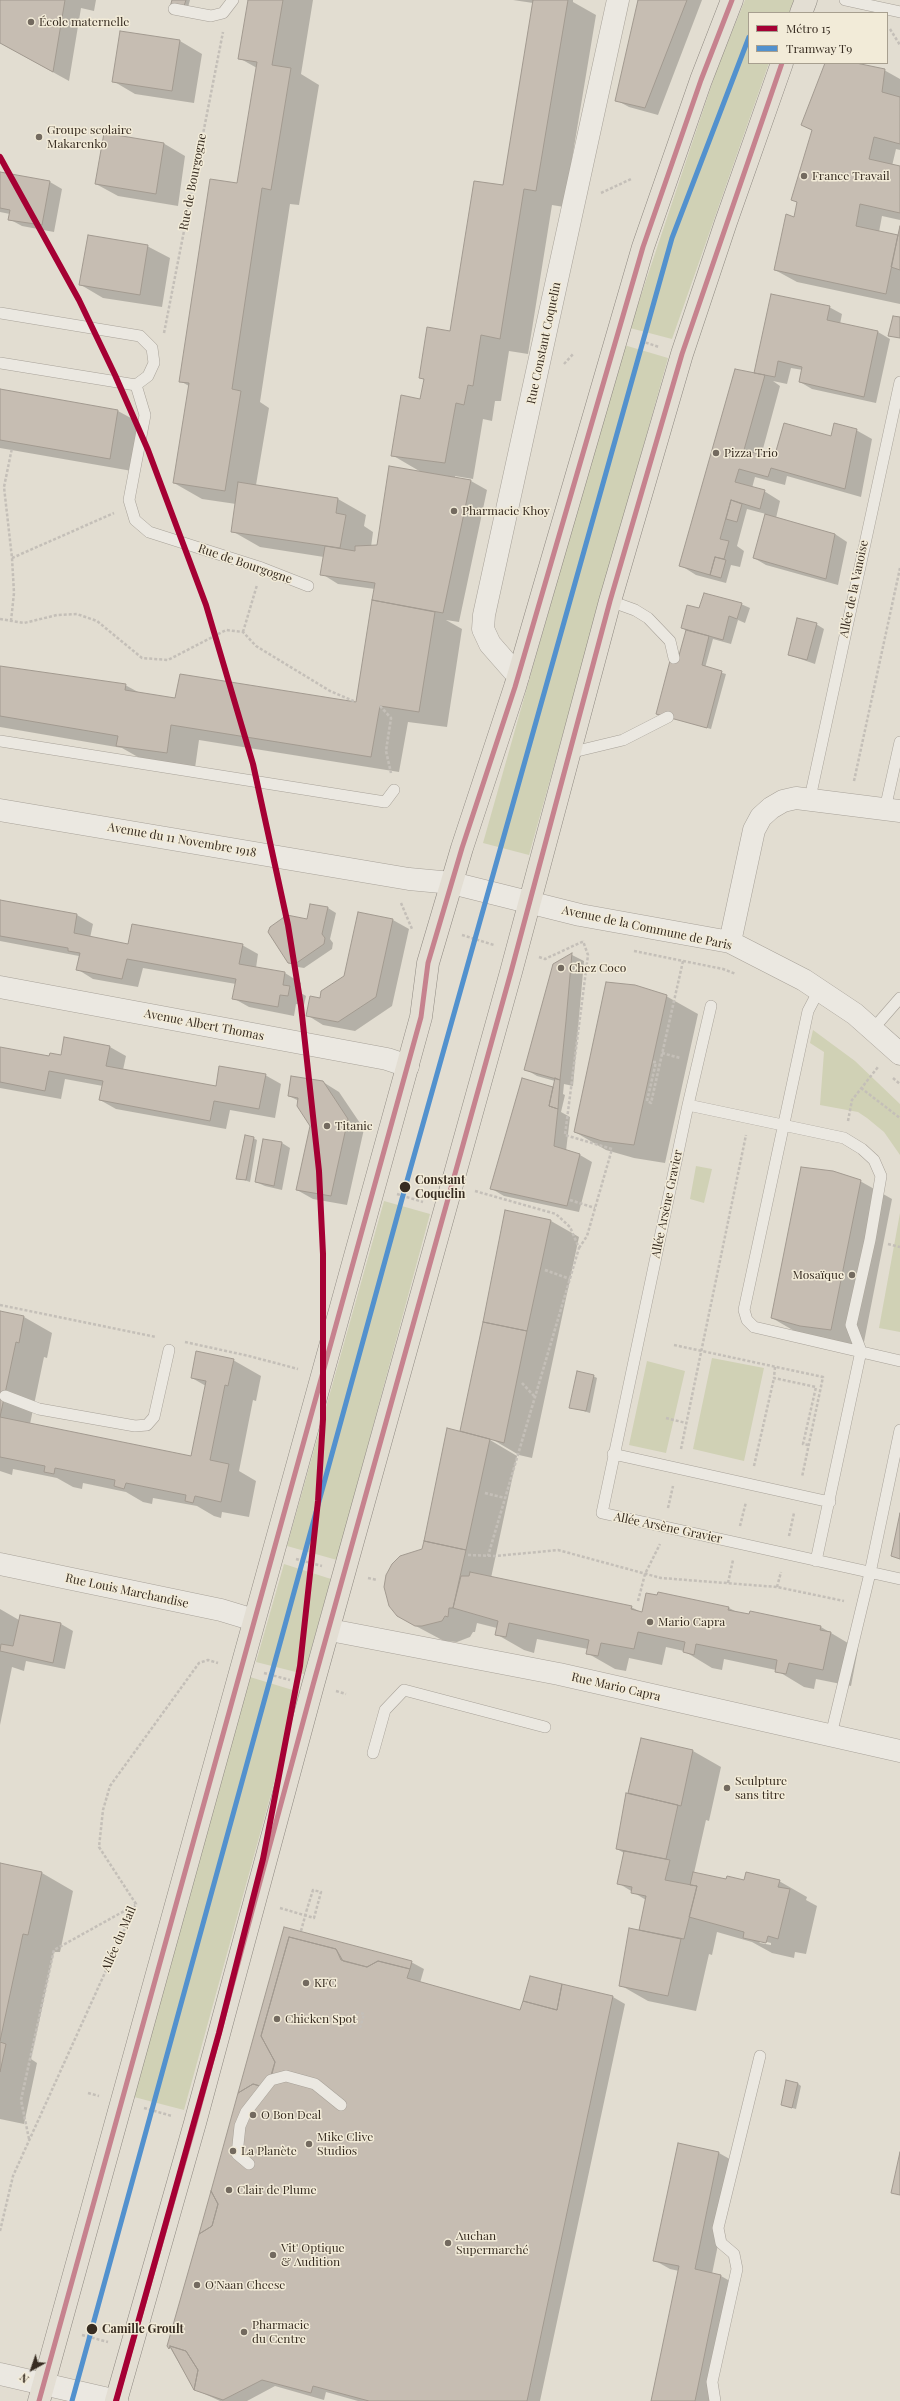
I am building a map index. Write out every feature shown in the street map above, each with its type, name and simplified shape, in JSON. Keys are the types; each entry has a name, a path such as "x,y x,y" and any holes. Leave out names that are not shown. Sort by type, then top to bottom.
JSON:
{"main road":[{"path":"42,2392 408,1066 421,1017 428,963 518,676 642,247 701,80 732,0"},
{"path":"801,12 806,0"},
{"path":"116,2401 195,2123 345,1572 454,1183 610,601 682,354 726,222 782,64"}],"street":[{"name":"Rue Constant Coquelin","path":"518,676 490,644 483,629 484,615 618,0"},
{"path":"730,942 748,851 761,817 782,801 796,798 810,798 893,810"},
{"name":"Avenue du 11 Novembre 1918","path":"0,810 409,879 452,883 529,902"},
{"name":"Avenue de la Commune de Paris","path":"529,902 580,914 730,942 804,980 856,1014 900,1054"},
{"name":"Avenue Albert Thomas","path":"0,987 387,1059 408,1066"},
{"name":"Rue Louis Marchandise","path":"0,1564 221,1610 254,1620"},
{"name":"Rue Mario Capra","path":"330,1630 559,1674 900,1751"},
{"path":"0,2374 42,2392 116,2401"}],"lane":[{"path":"174,9 211,16 223,13 232,0"},
{"path":"844,0 900,12"},
{"path":"0,313 135,335 149,343 154,362 148,376 136,385 0,363"},
{"name":"Allée de la Vanoise","path":"810,798 900,382"},
{"name":"Rue de Bourgogne","path":"136,385 145,415 129,500 136,520 149,532 262,568 308,586"},
{"path":"610,601 635,610 648,618 670,642 674,658"},
{"path":"569,753 623,740 668,717"},
{"path":"0,741 385,802 394,790"},
{"path":"893,810 900,742"},
{"path":"819,990 808,1011 744,1310 747,1320 754,1327 900,1361"},
{"path":"872,1029 900,998"},
{"name":"Allée Arsène Gravier","path":"711,1006 688,1105 613,1454 602,1513 900,1579"},
{"path":"688,1105 844,1138 862,1149 874,1160 880,1176 870,1240 851,1325 861,1351 830,1502 816,1561"},
{"path":"5,1396 39,1409 135,1426 147,1424 154,1417 169,1350"},
{"path":"831,1736 870,1573 900,1430"},
{"path":"613,1454 830,1502"},
{"path":"373,1753 385,1710 404,1690 545,1727"},
{"path":"715,2401 712,2382 737,2269 734,2254 721,2243 718,2228 760,2056"},
{"path":"249,2164 237,2154 240,2126 246,2112 271,2080 286,2076 315,2084 342,2105"}],"path":[{"name":"Rue de Bourgogne","path":"149,343 163,335 224,28 223,13"},
{"path":"618,333 682,354"},
{"path":"11,621 14,593 12,558 4,487 12,448"},
{"path":"12,558 131,506"},
{"path":"243,632 262,568"},
{"path":"852,787 900,568"},
{"path":"0,619 24,623 57,614 77,614 97,621 142,658 168,660 226,630 243,632 256,646 330,690 356,702"},
{"path":"380,706 391,718 386,751 394,790"},
{"path":"488,1556 579,1248 587,1236 612,1149 565,1135 588,954 583,941"},
{"path":"653,1062 656,1062 647,1101 651,1103 683,961"},
{"path":"850,1112 852,1100 879,1065"},
{"path":"861,1088 900,1118"},
{"path":"638,1601 645,1574 661,1542 750,1117"},
{"path":"454,1183 496,1198 556,1214 570,1227 579,1248"},
{"path":"373,1189 446,1209"},
{"path":"570,1200 595,1208"},
{"path":"894,1246 900,1247"},
{"path":"545,1270 570,1279"},
{"path":"0,1304 164,1338"},
{"path":"179,1341 249,1356 322,1376"},
{"path":"674,1345 701,1352 824,1377 777,1587"},
{"path":"775,1367 774,1378 816,1388 803,1444 809,1445"},
{"path":"522,1384 535,1397"},
{"path":"666,1418 686,1423"},
{"path":"485,1493 505,1498"},
{"path":"468,1555 488,1556 558,1550 661,1578 777,1587 862,1606"},
{"path":"273,1552 345,1572"},
{"name":"Allée du Mail","path":"0,2231 13,2176 136,1904 99,1847 103,1810 110,1786 198,1663 208,1660 242,1667"},
{"path":"280,1908 314,1918 321,1892 313,1890 307,1909 301,1931"},
{"path":"29,2140 21,2100 54,1950 136,1904"},
{"path":"352,2026 356,2012 364,2014 360,2028 362,2020"},
{"path":"88,2092 195,2123"},
{"path":"59,2329 131,2348"}],"green space":[{"path":"745,0 794,0 789,12 748,12 748,64 769,64 672,339 630,328 718,66"},
{"path":"624,345 668,358 529,855 483,843"},
{"path":"813,1030 855,1061 900,1104 900,1155 884,1132 858,1112 820,1105 824,1052 810,1043"},
{"path":"696,1166 712,1169 704,1203 690,1199"},
{"path":"384,1201 430,1214 337,1560 287,1546"},
{"path":"900,1213 900,1332 879,1328"},
{"path":"712,1358 764,1368 744,1461 693,1449"},
{"path":"647,1361 685,1371 666,1453 629,1445"},
{"path":"284,1564 331,1579 304,1674 256,1662"},
{"path":"250,1677 299,1692 184,2110 134,2097"}],"building":[{"name":"École maternelle","path":"0,0 65,0 53,72 0,43"},
{"path":"172,0 186,0 183,9 170,7"},
{"path":"248,0 283,0 272,65 291,68 271,190 262,188 232,389 241,391 225,491 173,483 189,383 179,382 210,179 237,183 257,62 238,59"},
{"path":"533,0 568,0 536,191 524,189 500,339 481,335 473,386 468,385 464,405 456,403 445,463 391,456 401,395 420,399 424,379 419,378 427,327 450,331 474,181 503,185"},
{"path":"638,0 687,0 645,108 615,101"},
{"path":"120,31 180,40 172,91 112,82"},
{"path":"825,64 861,64 885,69 882,92 900,97 900,144 874,137 869,159 900,166 900,213 860,204 856,226 898,235 886,294 774,270 786,214 794,217 797,202 791,200 812,130 801,125"},
{"path":"104,133 164,143 156,194 95,184"},
{"path":"0,172 50,181 42,225 8,220 10,210 0,208"},
{"path":"900,226 900,270 891,267"},
{"path":"88,235 148,245 140,295 79,285"},
{"path":"771,294 830,306 827,320 878,331 864,397 799,382 802,367 778,361 775,377 754,373"},
{"path":"893,316 900,317 900,338 888,336"},
{"path":"735,369 765,375 744,450 774,458 784,423 831,436 834,423 857,429 845,489 771,468 768,477 739,469 735,482 765,490 760,509 731,500 720,539 729,541 724,559 715,557 710,575 679,566"},
{"path":"0,389 118,410 110,459 0,440"},
{"path":"389,466 471,480 443,613 372,600 375,583 320,575 325,546 355,551 355,546 377,545"},
{"path":"238,482 338,498 336,513 346,515 340,548 231,532"},
{"path":"731,500 742,504 737,522 726,519"},
{"path":"765,514 835,534 826,579 753,558"},
{"path":"715,557 726,560 721,578 710,575"},
{"path":"704,593 742,603 737,619 729,616 723,640 681,628 687,605 699,608"},
{"path":"372,600 435,612 419,712 380,706 371,757 171,725 167,753 116,746 118,736 0,716 0,666 126,684 125,690 175,698 180,674 356,702"},
{"path":"797,618 817,623 807,660 788,655"},
{"path":"686,630 709,636 702,665 722,671 707,728 656,714 671,657 678,659"},
{"path":"0,900 77,914 74,933 128,944 132,924 243,944 239,964 285,972 283,985 290,986 288,996 280,995 278,1007 232,999 236,979 127,959 122,979 76,970 80,953 68,951 68,948 0,936"},
{"path":"310,904 328,907 322,934 325,938 324,944 295,964 288,963 268,932 270,927 287,915 307,919"},
{"path":"358,912 393,919 376,997 338,1022 306,1016 310,996 320,998 321,991 344,976"},
{"path":"572,953 560,1080 524,1070 553,964"},
{"path":"606,982 635,985 667,995 634,1145 602,1141 574,1132"},
{"path":"64,1037 110,1046 106,1066 216,1086 219,1066 266,1074 259,1109 214,1101 210,1121 99,1100 103,1081 49,1071 45,1091 0,1082 0,1047 49,1056 50,1053 61,1055"},
{"path":"291,1076 323,1081 348,1119 331,1196 296,1190 310,1126 297,1106 298,1098 288,1096"},
{"path":"522,1078 553,1087 549,1106 558,1109 554,1146 580,1154 567,1206 490,1189"},
{"path":"555,1078 560,1080 558,1109 549,1106"},
{"path":"245,1135 254,1137 246,1180 236,1179"},
{"path":"263,1139 282,1142 274,1186 255,1182"},
{"path":"801,1167 833,1171 861,1180 831,1330 800,1326 771,1318"},
{"path":"505,1210 551,1220 527,1331 483,1322"},
{"path":"0,1311 24,1316 19,1343 16,1342 0,1417"},
{"path":"483,1322 527,1331 504,1443 460,1431"},
{"path":"196,1351 234,1359 228,1386 225,1385 210,1460 229,1464 221,1502 195,1496 193,1503 185,1501 186,1495 126,1483 124,1489 114,1486 115,1480 55,1468 54,1474 44,1472 45,1466 0,1457 0,1417 191,1456 206,1381 191,1378"},
{"path":"577,1371 594,1375 586,1411 569,1408"},
{"path":"447,1428 490,1439 466,1550 424,1541"},
{"path":"900,1513 900,1559 891,1556"},
{"path":"424,1541 466,1550 453,1608 449,1608 448,1617 445,1616 442,1621 422,1626 415,1626 397,1616 389,1606 384,1587 386,1575 392,1564 400,1556 422,1549"},
{"name":"Mario Capra","path":"470,1572 632,1606 631,1609 642,1612 646,1593 657,1595 658,1592 729,1607 728,1610 749,1614 750,1611 821,1626 820,1630 831,1632 823,1670 789,1663 786,1674 775,1672 777,1660 696,1644 694,1655 683,1652 685,1642 638,1632 634,1649 601,1643 598,1656 586,1654 589,1640 509,1623 506,1637 495,1635 498,1621 453,1608 461,1576 469,1576"},
{"path":"20,1615 61,1623 53,1663 0,1651 1,1644 13,1646"},
{"path":"641,1738 693,1750 681,1806 628,1793"},
{"path":"626,1793 678,1805 666,1859 616,1849"},
{"path":"624,1851 670,1860 665,1880 697,1886 684,1939 639,1930 646,1896 631,1893 632,1887 617,1884"},
{"path":"0,1863 42,1872 28,1935 23,1934 0,2041"},
{"path":"693,1872 726,1879 727,1876 744,1880 746,1872 780,1880 778,1887 790,1889 778,1939 768,1936 766,1943 743,1938 744,1932 689,1917 697,1886 690,1885"},
{"path":"284,1927 412,1961 410,1969 378,1961 367,1967 341,1960 336,1949 289,1937 261,2036 275,2062 267,2088 253,2084 238,2093"},
{"path":"629,1928 681,1939 668,1996 619,1986"},
{"path":"289,1937 336,1949 343,1961 367,1967 378,1961 410,1969 407,1978 520,2010 523,2001 557,2010 562,1984 613,1996 527,2401 369,2401 313,2386 311,2393 262,2380 223,2400 194,2390 198,2370 186,2351 170,2346 169,2349 167,2346 199,2234 212,2226 218,2204 211,2191 238,2093 253,2084 267,2088 272,2074 275,2062 261,2036"},
{"path":"530,1976 562,1984 557,2010 523,2001"},
{"path":"0,2042 6,2044 0,2072"},
{"path":"786,2080 798,2083 792,2108 781,2105"},
{"path":"678,2143 719,2152 695,2269 721,2275 695,2401 651,2401 679,2266 653,2261"},
{"path":"900,2152 900,2195 891,2193"},
{"path":"211,2191 218,2204 212,2226 199,2234"},
{"path":"170,2346 186,2351 198,2370 194,2390"}],"metro line":[{"name":"15","path":"0,157 79,300 115,375 148,450 206,605 253,764 288,925 301,1006 319,1171 323,1254 323,1419 318,1501 300,1666 263,1859 219,2033 116,2401"}],"tram line":[{"name":"T9","path":"72,2401 405,1188 672,238 748,40"}],"transit line":[{"path":"39,2401 421,1017 428,963 462,848 515,687 643,247 701,80 732,0"},
{"path":"116,2401 195,2123 313,1685 511,972 610,601 682,354 782,64"}],"place":[{"name":"École maternelle","path":"31,22"},
{"name":"Groupe scolaire Makarenko","path":"39,137"},
{"name":"France Travail","path":"804,176"},
{"name":"Pizza Trio","path":"716,453"},
{"name":"Pharmacie Khoy","path":"454,511"},
{"name":"Chez Coco","path":"561,968"},
{"name":"Titanic","path":"327,1126"},
{"name":"Constant Coquelin","path":"405,1187"},
{"name":"Mosaïque","path":"852,1275"},
{"name":"Mario Capra","path":"650,1622"},
{"name":"Sculpture sans titre","path":"727,1788"},
{"name":"KFC","path":"306,1983"},
{"name":"Chicken Spot","path":"277,2019"},
{"name":"O Bon Deal","path":"253,2115"},
{"name":"Mike Clive Studios","path":"309,2144"},
{"name":"La Planète","path":"233,2151"},
{"name":"Clair de Plume","path":"229,2190"},
{"name":"Auchan Supermarché","path":"448,2243"},
{"name":"Vit' Optique & Audition","path":"273,2255"},
{"name":"O'Naan Cheese","path":"197,2285"},
{"name":"Camille Groult","path":"92,2329"},
{"name":"Pharmacie du Centre","path":"244,2332"}]}
